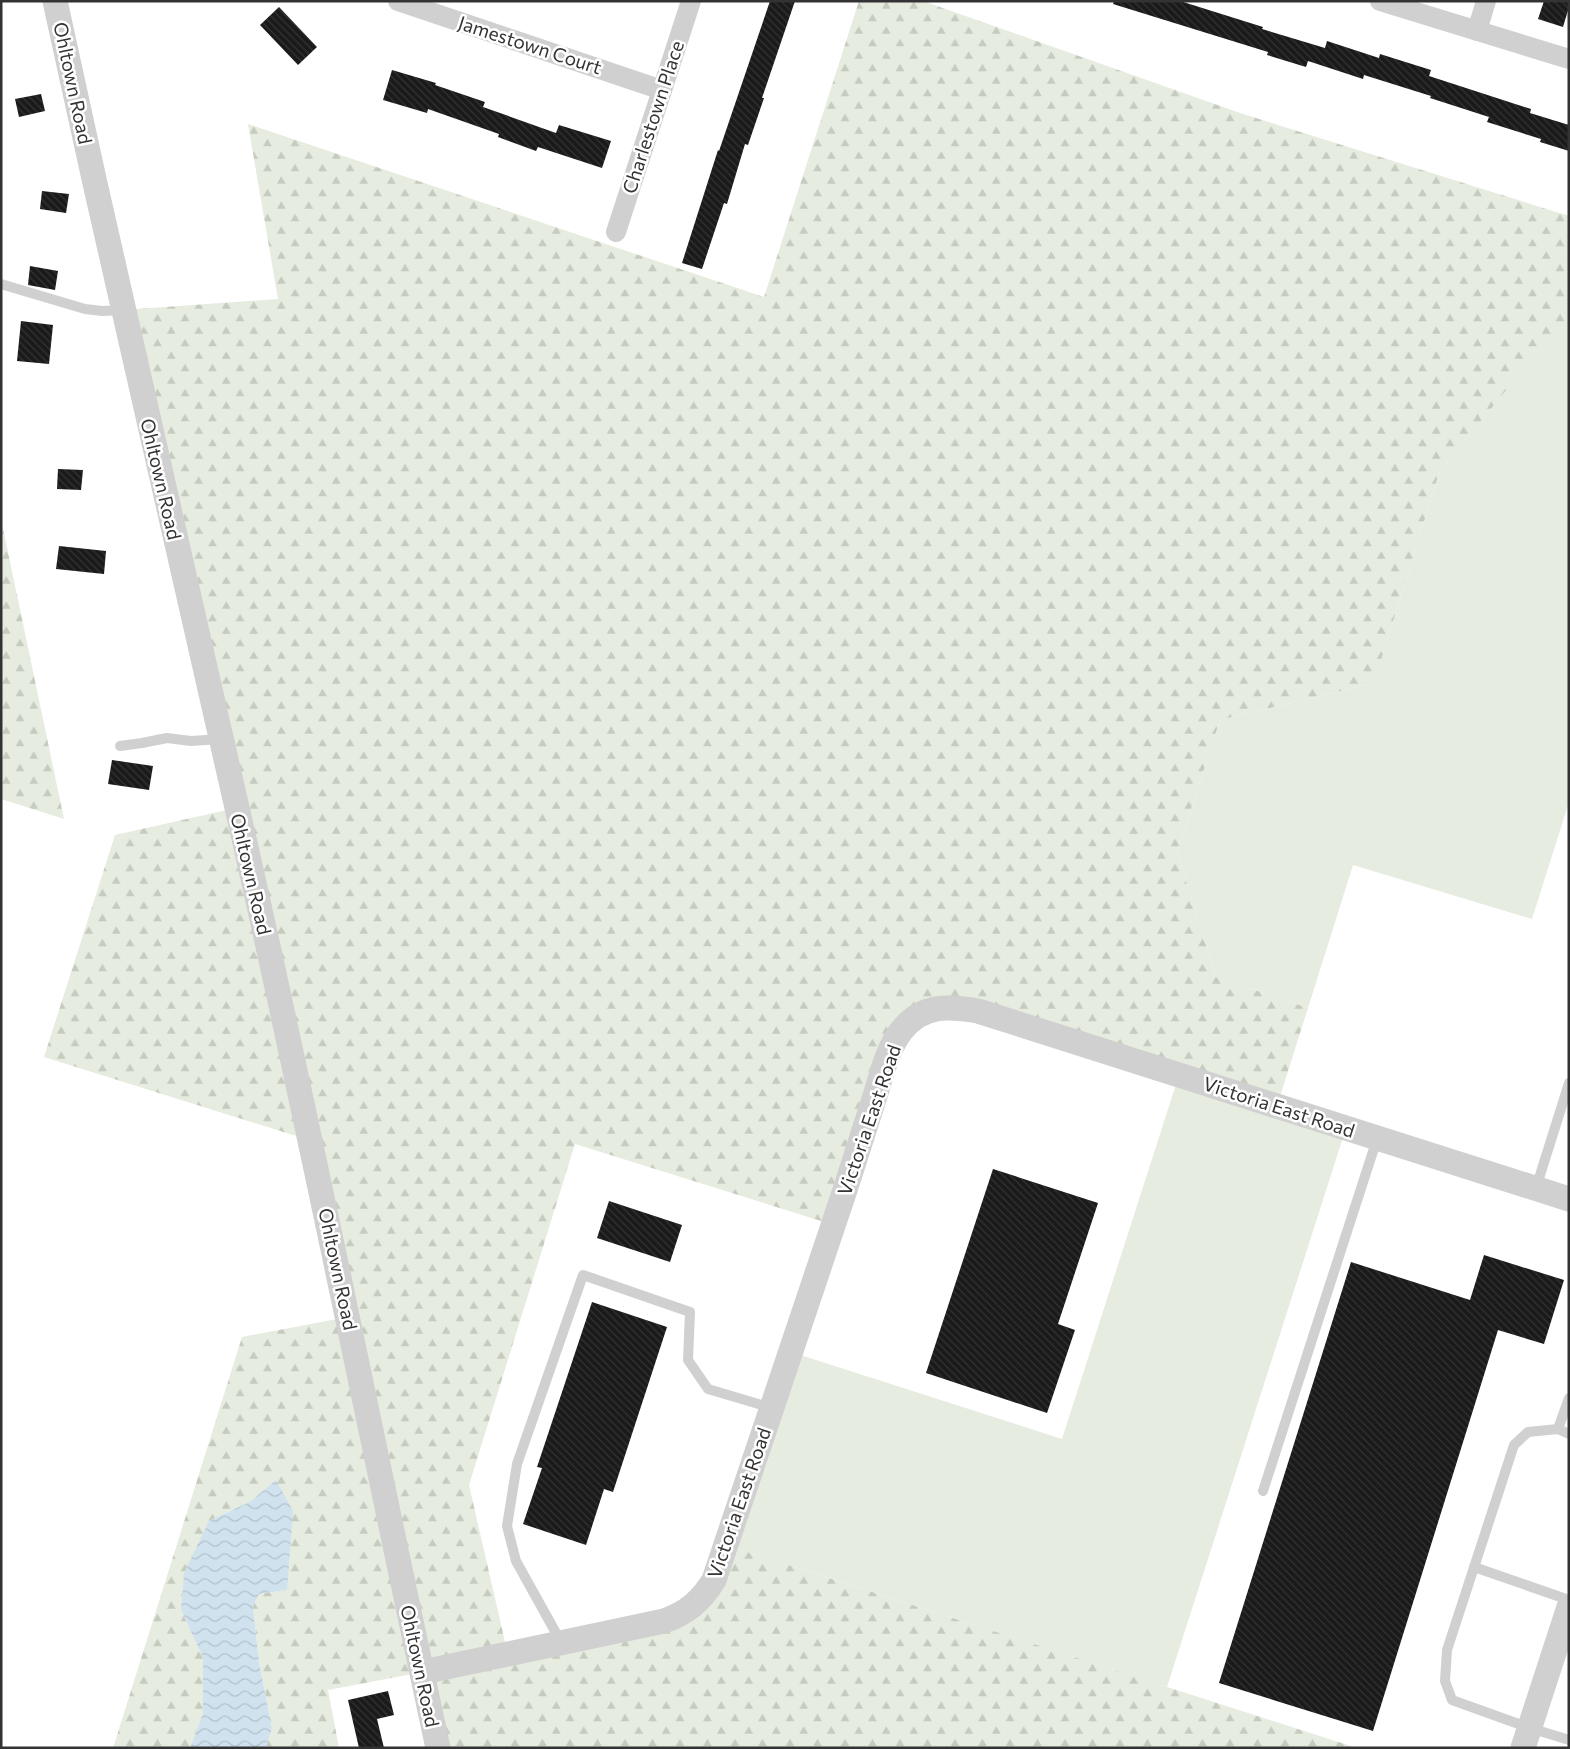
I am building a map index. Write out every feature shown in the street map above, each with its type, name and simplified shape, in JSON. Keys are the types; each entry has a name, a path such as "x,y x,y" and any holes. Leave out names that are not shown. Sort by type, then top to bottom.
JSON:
{"street":[{"name":"Ohltown Road","path":"54,1 249,862 348,1317 438,1748"},
{"name":"Jamestown Court","path":"398,1 662,90"},
{"name":"Charlestown Place","path":"616,232 691,1"},
{"path":"1380,1 1569,59"},
{"path":"1477,31 1486,1"},
{"name":"Victoria East Road","path":"423,1672 670,1619 692,1608 705,1595 714,1580 889,1053 903,1029 915,1018 928,1011 942,1007 978,1011 1569,1199"},
{"path":"1526,1738 1569,1607"}],"lane":[{"path":"1,284 85,309 102,311 123,310"},
{"path":"120,746 167,738 191,741 220,739"},
{"path":"1536,1188 1569,1083"},
{"path":"1263,1491 1377,1138"},
{"path":"558,1644 556,1633 516,1562 507,1526 517,1464 583,1275 690,1312 688,1360 708,1389 772,1408"},
{"path":"1558,1429 1569,1398"},
{"path":"1569,1434 1558,1429 1528,1432 1514,1445 1446,1650 1445,1681 1452,1700 1526,1738 1569,1740"},
{"path":"1474,1567 1569,1600"}],"green space":[{"path":"859,1 923,1 1240,113 1569,216 1569,336 1549,337 1439,473 1374,683 1220,720 1177,852 1216,977 1308,1008 1277,1106 978,1011 915,1018 834,1225 575,1144 469,1485 508,1655 676,1617 726,1545 1357,1748 438,1748 423,1672 328,1690 339,1748 266,1748 272,1728 259,1662 253,1606 259,1594 287,1590 276,1481 251,1501 209,1521 181,1610 203,1656 203,1713 190,1748 113,1748 242,1337 348,1317 309,1140 44,1057 115,835 236,808 123,310 278,299 248,124 764,297"},
{"path":"1549,336 1569,336 1569,802 1532,919 1353,865 1308,1008 1216,977 1177,852 1220,720 1374,683 1439,473"},
{"path":"1,519 64,819 1,799"},
{"path":"1179,1075 1346,1128 1167,1687 726,1545 791,1352 1062,1439"}],"water":[{"path":"276,1480 293,1511 287,1590 259,1594 253,1606 259,1662 272,1728 266,1748 190,1748 203,1713 203,1657 181,1610 184,1573 209,1521 251,1501"}],"building":[{"path":"770,1 795,1 748,145 745,144 727,204 724,203 702,269 682,263 718,150"},
{"path":"1114,1 1180,1 1325,48 1327,41 1379,58 1380,54 1431,70 1429,76 1531,109 1530,113 1569,125 1569,151 1540,142 1541,139 1487,122 1489,117 1430,98 1431,96 1364,75 1363,79 1308,61 1306,67 1267,55 1268,52 1113,4"},
{"path":"1544,1 1569,1 1563,27 1538,19"},
{"path":"279,7 317,47 298,65 260,25"},
{"path":"392,70 436,83 435,85 485,102 483,107 556,133 559,125 611,141 602,168 538,147 536,151 498,137 499,134 428,109 427,113 383,100"},
{"path":"41,94 45,111 19,117 15,99"},
{"path":"42,191 69,194 66,213 40,209"},
{"path":"30,266 58,271 55,290 28,285"},
{"path":"21,321 53,325 49,364 17,361"},
{"path":"58,469 83,470 81,490 57,489"},
{"path":"59,546 106,551 104,574 56,569"},
{"path":"112,760 153,766 149,790 108,784"},
{"path":"993,1169 1098,1203 1058,1324 1075,1330 1047,1413 926,1373"},
{"path":"609,1201 682,1225 670,1262 597,1238"},
{"path":"1484,1255 1564,1280 1544,1344 1498,1330 1373,1731 1219,1683 1351,1262 1470,1300"},
{"path":"592,1302 667,1327 613,1492 604,1489 586,1545 523,1524 542,1468 537,1467"},
{"path":"388,1691 394,1715 377,1719 384,1748 359,1748 348,1700"}]}
